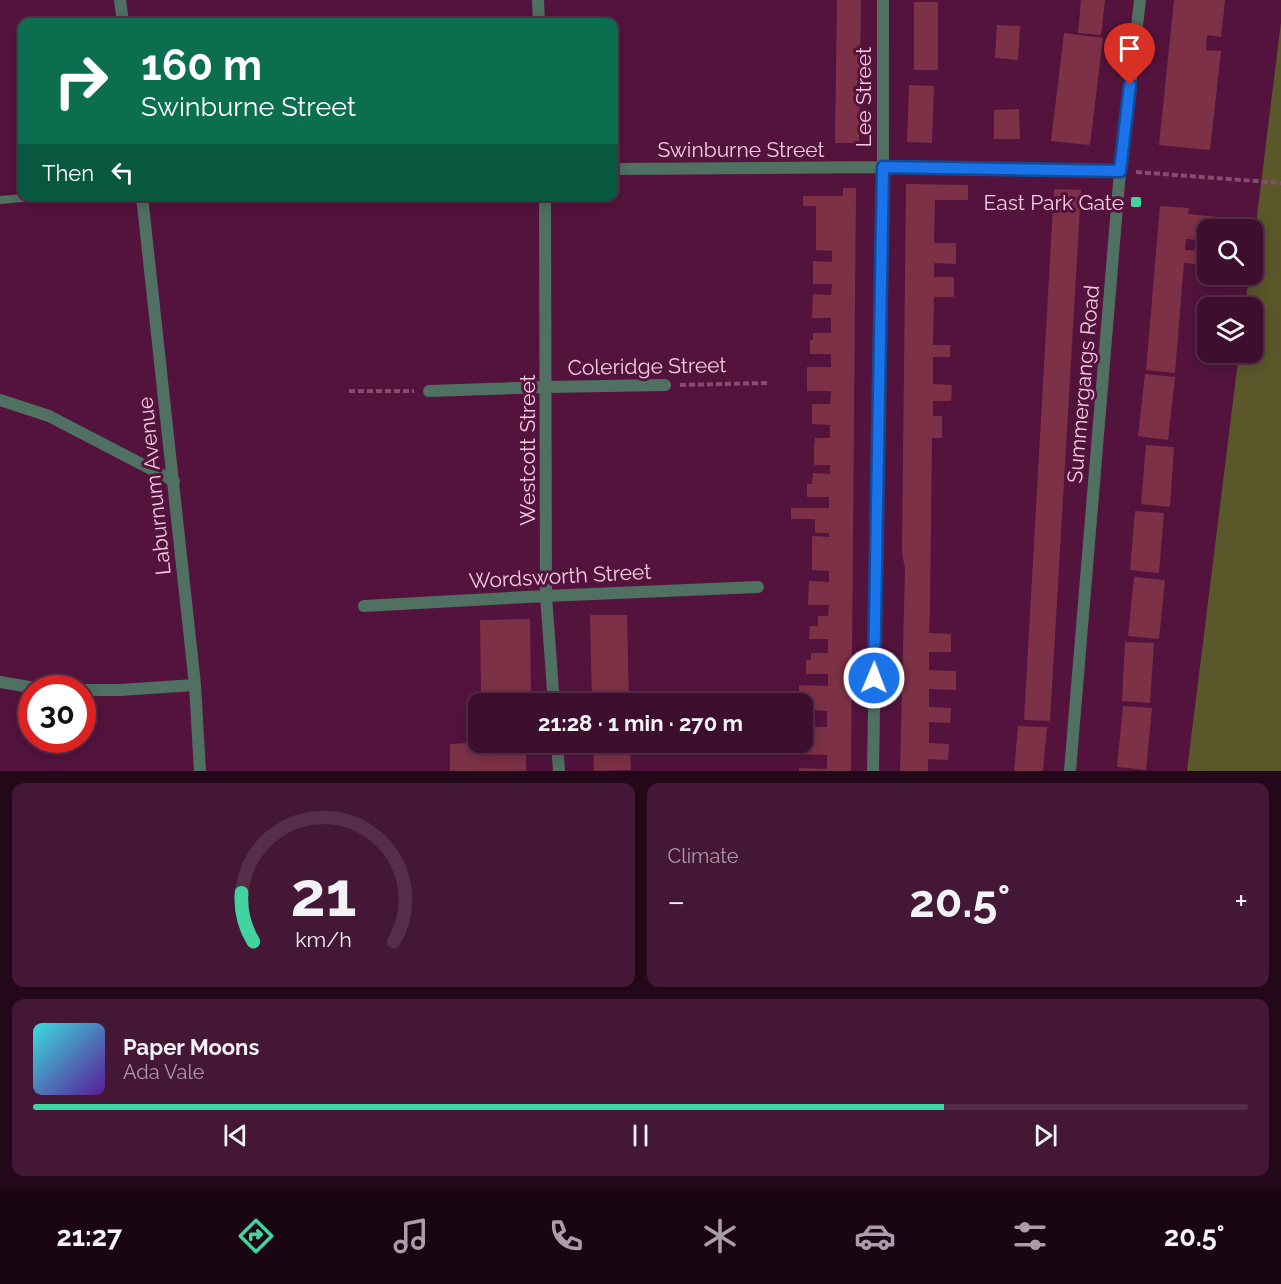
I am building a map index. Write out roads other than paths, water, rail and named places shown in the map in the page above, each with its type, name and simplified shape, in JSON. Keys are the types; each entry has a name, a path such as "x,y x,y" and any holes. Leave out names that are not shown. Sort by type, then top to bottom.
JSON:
{"street":[{"path":"120,0 122,18"},
{"path":"538,0 539,18"},
{"name":"Lee Street","path":"873,771 883,167 883,0"},
{"name":"Summergangs Road","path":"1070,771 1120,171 1140,0"},
{"name":"Swinburne Street","path":"618,169 883,167 1120,171"},
{"name":"Laburnum Avenue","path":"143,201 195,685 200,771"},
{"name":"Westcott Street","path":"545,201 546,596 553,693"},
{"name":"Coleridge Street","path":"429,391 665,385"},
{"path":"0,400 49,416 174,481"},
{"name":"Wordsworth Street","path":"364,606 758,587"},
{"path":"0,682 18,685"},
{"path":"96,690 195,685"},
{"path":"558,753 559,771"}],"lane":[{"path":"0,200 18,198"}],"place":[{"name":"East Park Gate","path":"1136,202"}]}
